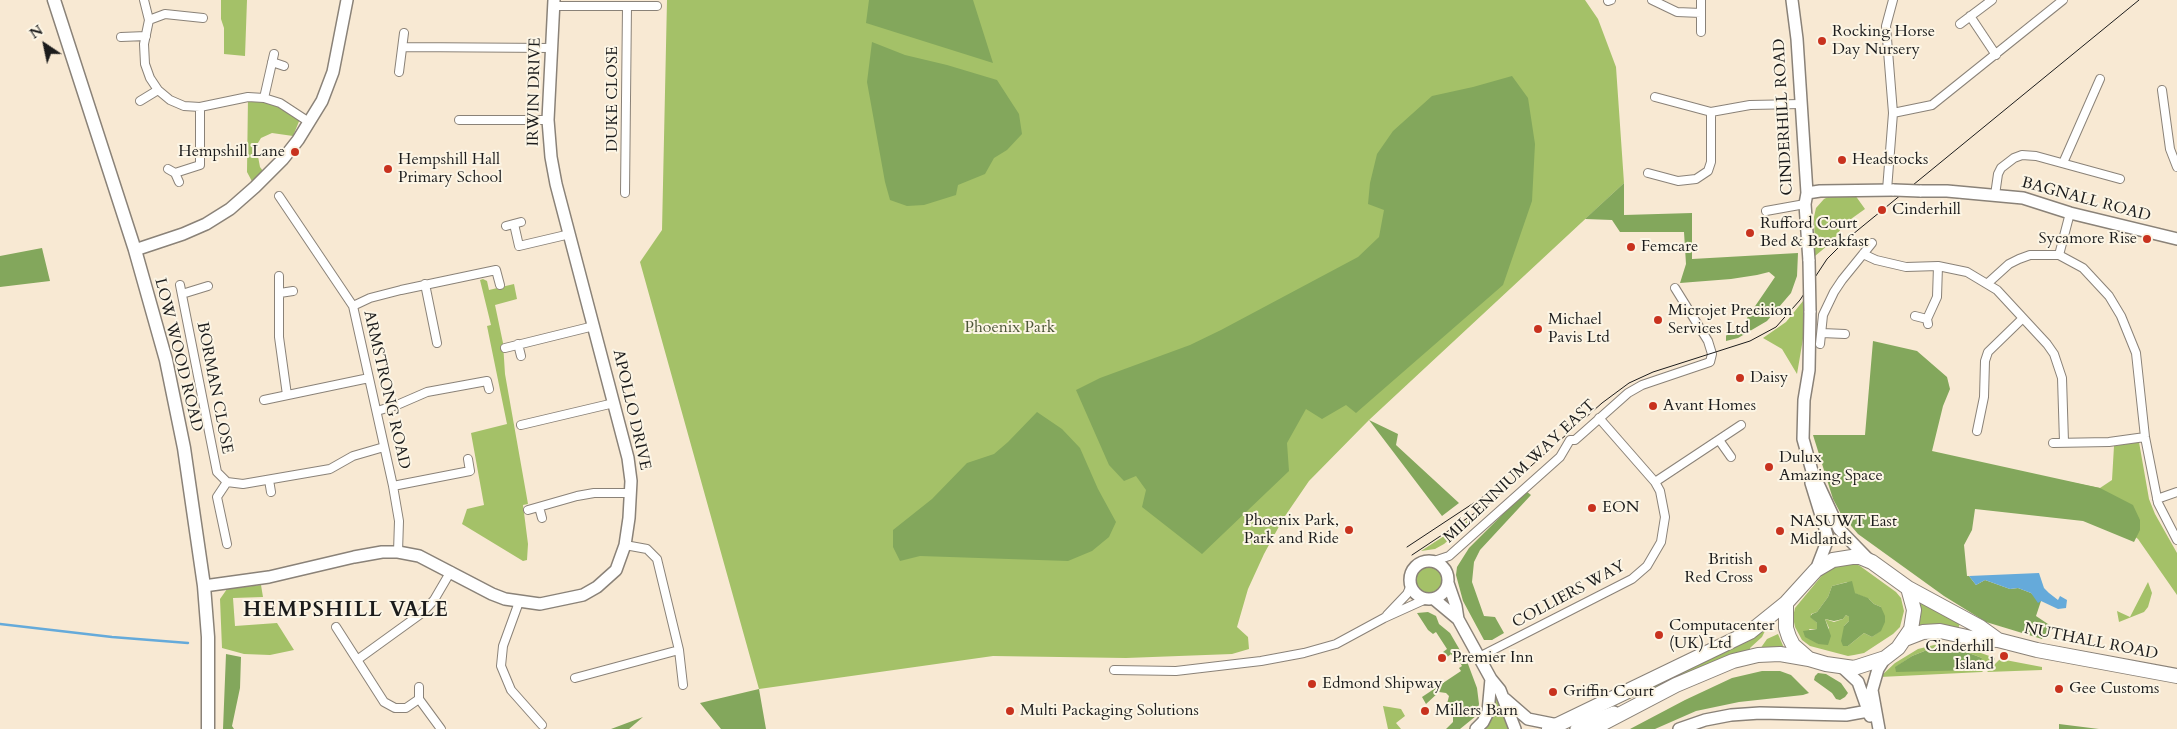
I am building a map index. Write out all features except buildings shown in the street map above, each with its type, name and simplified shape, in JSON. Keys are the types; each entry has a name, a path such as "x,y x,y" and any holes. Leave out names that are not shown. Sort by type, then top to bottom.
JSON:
{"highway":[{"path":"1552,728 1734,640 1767,620 1786,604 1816,570 1833,560 1852,557 1872,562 1908,588 1980,627 1998,640"},
{"path":"1592,729 1706,672 1758,655 1772,654 1809,659 1842,667 1864,666 1885,658 1898,648 1905,639 1914,619 1908,588"},
{"path":"1786,604 1786,628 1789,636 1793,645 1809,659"},
{"path":"1905,639 1924,632 1940,631 1976,639 1998,640"},
{"name":"NUTHALL ROAD","path":"1998,640 2072,657 2177,676"}],"main road":[{"name":"LOW WOOD ROAD","path":"54,0 135,250 170,379 184,448 204,586 208,637 208,729"}],"street":[{"path":"144,0 149,20 146,36 145,64 150,78 158,90 170,100 184,106 200,107 248,97 264,98 280,103 309,122"},
{"path":"135,250 206,224 230,209 256,188 283,159 322,101 333,72 347,0"},
{"path":"1652,0 1677,12 1701,13"},
{"path":"1701,0 1701,32"},
{"name":"CINDERHILL ROAD","path":"1792,0 1797,39 1809,262 1810,370 1802,416 1803,439 1812,471 1818,480 1839,530 1850,543 1872,562"},
{"path":"1891,190 1894,113 1886,26 1892,0"},
{"path":"1960,24 1992,0"},
{"path":"1894,113 1932,105 2063,0"},
{"path":"554,3 657,6"},
{"name":"IRWIN DRIVE","path":"554,3 548,120 551,157 556,184"},
{"name":"DUKE CLOSE","path":"625,193 627,6"},
{"path":"149,20 165,14 203,18"},
{"path":"1970,16 1996,55"},
{"path":"399,72 404,33"},
{"path":"121,37 146,36"},
{"path":"402,47 552,48"},
{"path":"264,98 273,58 284,66"},
{"path":"2063,162 2100,79"},
{"path":"140,101 158,90"},
{"path":"2162,90 2170,149 2177,167"},
{"path":"1655,97 1711,112 1750,105 1800,104"},
{"path":"179,182 172,171 200,164 200,107"},
{"path":"1648,173 1678,181 1696,179 1708,171 1711,162 1711,112"},
{"path":"464,123 548,120"},
{"path":"1996,195 1998,174 2001,168 2014,158 2022,155 2063,162 2120,179"},
{"name":"APOLLO DRIVE","path":"204,586 269,577 382,552 398,552 419,556 492,594 519,602 540,604 583,595 597,587 616,570 625,545 631,493 628,458 556,184"},
{"name":"BAGNALL ROAD","path":"1806,198 1820,191 1891,190 1996,195 2023,198 2070,213 2177,238"},
{"name":"ARMSTRONG ROAD","path":"279,196 353,306 393,486 398,522 398,552"},
{"path":"1766,211 1806,198"},
{"path":"2059,255 2070,213"},
{"path":"514,224 519,246 570,234"},
{"path":"1820,344 1823,315 1834,292 1872,243"},
{"path":"1863,254 1876,260 1906,267 1938,266 1967,272 1988,283 2005,298 2022,319 2047,344 2058,365 2063,394 2064,442"},
{"path":"1988,283 2009,264 2019,259 2038,255 2059,255 2083,268 2109,296 2121,316 2136,353 2146,437 2157,499 2177,540"},
{"path":"1915,316 1928,322 1936,298 1938,266"},
{"path":"353,306 370,298 425,284 496,270 500,286"},
{"path":"279,276 279,337 287,396"},
{"path":"425,284 437,343"},
{"name":"BORMAN CLOSE","path":"180,285 217,472 227,482"},
{"path":"182,294 208,286"},
{"name":"MILLENNIUM WAY EAST","path":"1434,561 1449,556 1560,457 1570,440 1575,440 1628,393 1642,384 1710,362 1712,354 1708,341 1675,288"},
{"path":"280,293 292,292"},
{"path":"1977,431 1983,420 1984,361 1988,352 2022,319"},
{"path":"505,348 594,326"},
{"path":"1822,332 1845,334"},
{"path":"518,344 521,356"},
{"path":"264,400 369,378"},
{"path":"377,411 427,392 487,381 489,389"},
{"path":"521,425 614,403"},
{"name":"COLLIERS WAY","path":"1479,657 1632,580 1653,559 1661,542 1664,529 1663,501 1655,482 1599,418"},
{"path":"532,422 534,432"},
{"path":"1655,482 1742,425"},
{"path":"2053,443 2109,442 2146,437"},
{"path":"1719,440 1731,457"},
{"path":"227,544 217,497 227,482 243,484 330,468 353,456 384,447"},
{"path":"393,486 470,471 468,459"},
{"name":"CINDERHILL ROAD","path":"1812,471 1811,482 1827,535 1816,570"},
{"path":"269,480 271,492"},
{"path":"2157,499 2177,492"},
{"path":"528,510 594,493 631,493"},
{"path":"539,507 542,518"},
{"path":"625,545 647,549 657,559 679,650 683,684"},
{"path":"1384,618 1407,594 1411,585 1411,574 1414,568 1423,561 1434,561 1446,569 1458,619 1491,679 1500,690 1515,729"},
{"path":"357,660 422,613 434,600 451,571"},
{"path":"1114,670 1176,671 1261,661 1304,653 1336,644 1384,618 1443,593 1448,583"},
{"path":"1411,585 1417,594 1430,599 1458,619"},
{"path":"519,602 504,646 500,666 511,690 542,724"},
{"path":"336,627 384,702 395,708 406,708 420,699"},
{"path":"575,678 679,650"},
{"path":"1880,729 1872,690 1878,669 1885,658"},
{"path":"1842,667 1858,682 1876,729"},
{"path":"1476,729 1483,722 1488,712 1491,679"},
{"path":"418,687 420,699 441,729"},
{"path":"1504,698 1528,720 1552,728"},
{"path":"1576,729 1595,719 1642,703"},
{"path":"1679,729 1706,720 1731,715 1760,713 1846,715 1868,711"}],"green space":[{"path":"221,0 247,0 245,56 224,54"},
{"name":"Phoenix Park","path":"667,0 1585,0 1598,19 1616,67 1624,183 1369,420 1309,481 1283,519 1248,589 1237,627 1248,637 1249,649 1232,654 1126,658 993,656 759,689 640,262 662,230"},
{"path":"869,0 973,0 993,63 866,23"},
{"path":"872,42 905,55 997,80 1019,114 1022,134 1007,150 994,158 985,174 958,185 956,195 924,205 907,206 890,200 867,82"},
{"path":"1512,76 1528,98 1535,144 1532,201 1503,285 1356,413 1346,405 1322,419 1306,409 1287,443 1289,471 1202,554 1142,507 1146,490 1136,476 1124,481 1109,465 1076,390 1100,378 1190,345 1358,257 1379,237 1384,210 1368,204 1370,183 1377,154 1393,131 1432,96"},
{"path":"248,97 264,98 300,119 293,136 272,133 261,138 256,146 260,167 266,175 255,187 247,172"},
{"path":"1624,183 1624,215 1692,213 1692,259 1798,253 1797,276 1791,293 1767,321 1738,338 1726,341 1728,333 1745,327 1747,318 1775,277 1769,272 1731,279 1680,283 1686,264 1684,232 1620,232 1612,220 1585,219"},
{"path":"1832,195 1855,195 1865,209 1844,224 1833,241 1815,256 1814,217 1816,208 1824,199"},
{"path":"42,248 50,281 0,287 0,256"},
{"path":"480,280 487,281 489,290 514,284 517,299 495,305 503,343 505,374 528,504 523,505 528,544 527,560 523,561 462,524 467,509 484,505 471,433 507,424 487,326 491,325"},
{"path":"1803,301 1804,333 1797,374 1782,349 1763,338 1786,322"},
{"path":"1873,341 1917,351 1947,377 1950,389 1943,406 1932,451 2100,488 2133,505 2140,520 2140,530 2134,542 2083,521 1975,509 1972,530 1964,545 1967,576 1976,585 1985,580 2010,589 2018,588 2031,593 2041,601 2036,616 2051,626 2042,639 1986,622 1944,596 1858,534 1841,514 1833,499 1813,435 1865,435"},
{"path":"1037,412 1062,429 1080,448 1098,489 1116,522 1109,537 1092,551 1068,561 920,556 900,561 893,547 893,530 932,499 967,463 994,454"},
{"path":"1369,420 1398,434 1396,445 1459,503 1442,516"},
{"path":"2139,442 2149,499 2155,514 2177,553 2177,595 2138,539 2065,481 2100,488 2112,480 2114,446"},
{"path":"1526,491 1531,495 1480,550 1474,562 1472,582 1484,616 1495,617 1504,633 1492,640 1484,640 1463,601 1456,575 1457,567 1469,548"},
{"path":"1478,514 1444,544 1435,549 1421,551"},
{"path":"1854,563 1860,566 1896,592 1901,598 1904,611 1900,627 1893,634 1864,653 1848,656 1810,646 1802,640 1795,627 1793,617 1795,608 1824,573 1839,564","holes":["1847,582 1854,593 1869,599 1881,607 1880,631 1872,637 1864,633 1848,646 1844,626 1849,621 1849,617 1846,615 1843,619 1834,622 1825,619 1829,628 1818,644 1809,629 1817,629 1817,623 1811,617 1811,614 1817,612 1828,597 1832,586"]},
{"path":"1429,565 1439,569 1443,579 1439,589 1429,593 1419,589 1415,579 1419,569"},
{"path":"1852,581 1855,593 1868,598 1874,604 1881,607 1885,616 1885,622 1881,631 1872,637 1864,633 1848,646 1843,646 1841,641 1844,626 1849,621 1849,617 1846,615 1843,619 1834,621 1825,619 1831,636 1828,645 1818,644 1805,637 1803,631 1817,629 1817,623 1810,617 1817,612 1828,597 1832,586"},
{"path":"2148,582 2152,593 2148,607 2144,612 2119,622 2117,611 2130,617"},
{"path":"261,585 263,597 233,598 235,626 277,623 294,650 270,655 244,654 222,648 220,599 227,589"},
{"path":"1919,598 1960,623 1958,629 1931,624 1918,628 1921,615"},
{"path":"1428,612 1436,616 1439,624 1450,633 1468,664 1477,688 1479,704 1476,716 1460,729 1446,729 1453,722 1453,716 1449,711 1447,704 1449,696 1446,693 1439,692 1426,704 1422,697 1461,671 1459,668 1462,666 1458,659 1455,660 1451,654 1446,658 1443,652 1447,649 1436,632 1433,634 1428,630 1417,613"},
{"path":"1766,629 1762,637 1750,648 1750,651 1695,671 1622,702 1590,718 1589,716 1743,643"},
{"path":"1778,634 1784,648 1760,649 1767,639"},
{"path":"1938,644 1964,647 1995,658 1995,660 1982,672 1880,677 1895,663 1918,649","holes":["1932,648 1966,652 1982,658 1896,667 1912,656"]},
{"path":"1932,648 1966,652 1982,658 1975,670 1896,672 1895,667 1912,656"},
{"path":"226,654 241,657 240,688 232,726 234,729 223,729"},
{"path":"2000,659 2042,667 2042,670 1987,672"},
{"path":"1762,671 1780,671 1791,675 1809,693 1739,702 1696,711 1655,729 1630,729 1732,678"},
{"path":"1818,673 1826,674 1841,683 1848,693 1845,697 1840,700 1836,699 1832,693 1814,680"},
{"path":"759,689 766,729 721,729 700,703"},
{"path":"1497,694 1509,729 1483,729 1489,723"},
{"path":"1383,706 1401,709 1405,716 1396,723 1401,729 1388,729"},
{"path":"643,717 629,729 611,729"},
{"path":"2059,724 2099,729 2059,729"}],"water":[{"path":"2039,573 2044,588 2049,593 2058,600 2060,596 2067,600 2066,608 2058,609 2041,601 2038,603 2031,593 2018,588 2010,589 1985,580 1976,585 1969,576"}],"waterway":[{"path":"0,624 112,637 188,643"}],"tram line":[{"path":"1412,555 1487,505 1602,403 1629,383 1653,372 1750,341 1776,327 1800,300 1827,259 1847,239 2139,0"},
{"path":"1407,547 1501,485"}],"place":[{"name":"Rocking Horse Day Nursery","path":"1822,41"},
{"name":"Hempshill Lane","path":"295,152"},
{"name":"Headstocks","path":"1842,160"},
{"name":"Hempshill Hall Primary School","path":"388,169"},
{"name":"Cinderhill","path":"1882,210"},
{"name":"Rufford Court Bed & Breakfast","path":"1750,233"},
{"name":"Sycamore Rise","path":"2147,239"},
{"name":"Femcare","path":"1631,247"},
{"name":"Microjet Precision Services Ltd","path":"1658,320"},
{"name":"Michael Pavis Ltd","path":"1538,329"},
{"name":"Daisy","path":"1740,378"},
{"name":"Avant Homes","path":"1653,406"},
{"name":"Dulux Amazing Space","path":"1769,467"},
{"name":"EON","path":"1592,508"},
{"name":"Phoenix Park, Park and Ride","path":"1349,530"},
{"name":"NASUWT East Midlands","path":"1780,531"},
{"name":"British Red Cross","path":"1763,569"},
{"name":"Computacenter (UK) Ltd","path":"1659,635"},
{"name":"Cinderhill Island","path":"2004,656"},
{"name":"Premier Inn","path":"1442,658"},
{"name":"Edmond Shipway","path":"1312,684"},
{"name":"Gee Customs","path":"2059,689"},
{"name":"Griffin Court","path":"1553,692"},
{"name":"Multi Packaging Solutions","path":"1010,711"},
{"name":"Millers Barn","path":"1425,711"}],"district":[{"name":"HEMPSHILL VALE","path":"346,611"}]}
